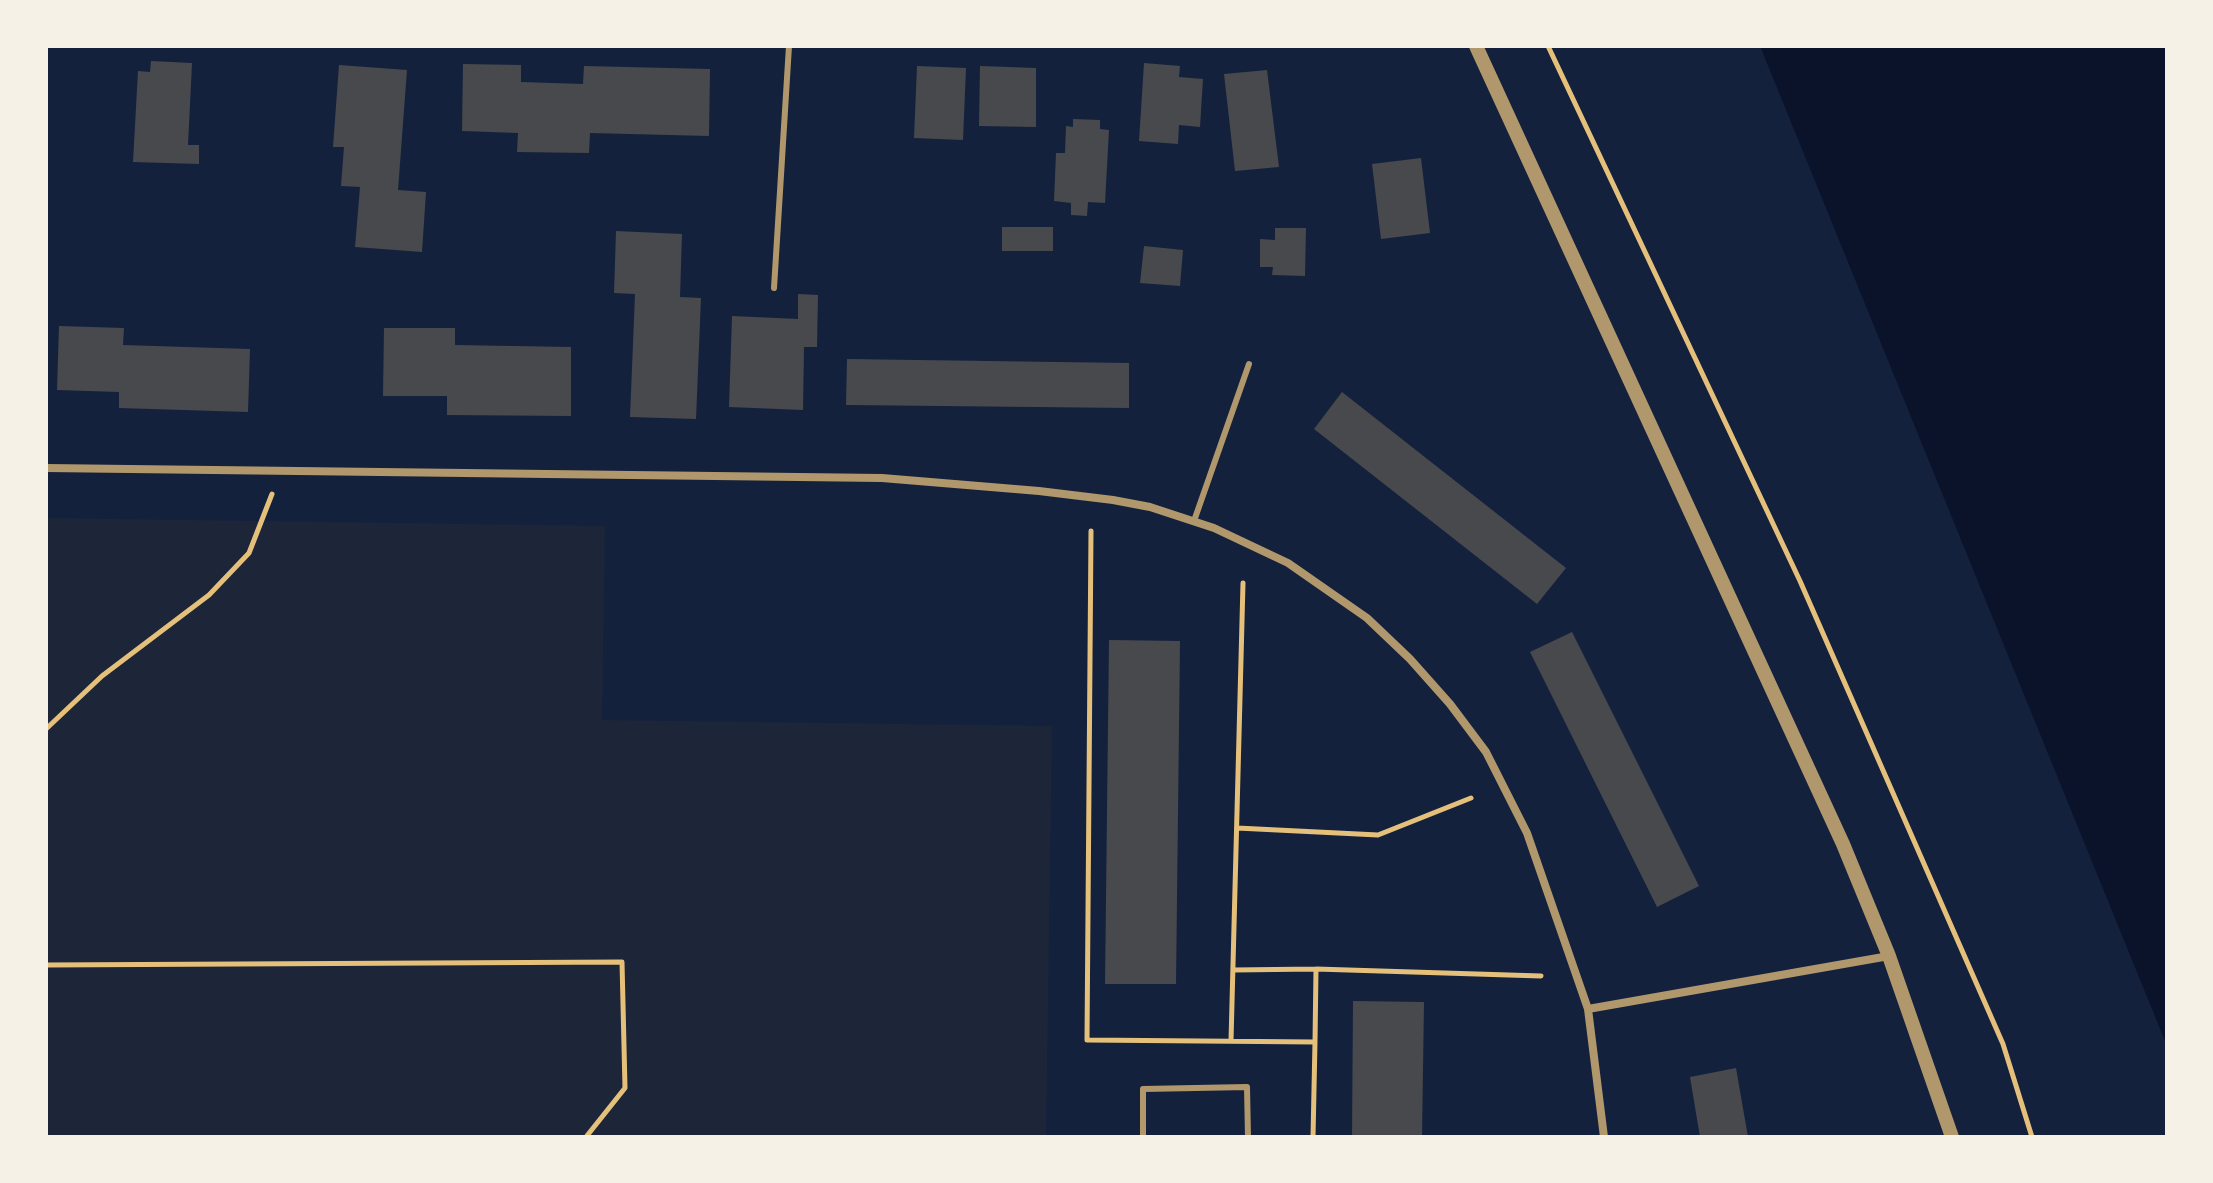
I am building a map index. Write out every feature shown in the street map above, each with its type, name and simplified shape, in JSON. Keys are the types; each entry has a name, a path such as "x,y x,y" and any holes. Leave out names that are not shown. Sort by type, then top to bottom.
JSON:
{"street":[{"path":"1476,46 1843,844 1889,956 1952,1137"},
{"path":"46,468 882,478 1113,500 1150,507 1245,542 1288,563 1367,618 1410,659 1450,704 1486,752 1527,833 1588,1009 1604,1137"},
{"path":"1588,1009 1889,956"}],"lane":[{"path":"774,288 789,46"},
{"path":"1194,521 1249,364"},
{"path":"1143,1137 1143,1089 1247,1087 1248,1137"}],"path":[{"path":"1548,46 1806,596 2003,1044 2032,1137"},
{"path":"46,729 102,676 209,595 249,553 280,470"},
{"path":"1091,531 1087,1040 1315,1042"},
{"path":"1231,1041 1243,583"},
{"path":"1237,828 1378,835 1471,798"},
{"path":"46,965 622,962 625,1088 586,1137"},
{"path":"1233,970 1316,969 1541,976"},
{"path":"1313,1137 1316,969"}],"shaded area":[{"path":"1760,46 2167,46 2167,1046"},
{"path":"46,518 605,526 602,720 1052,726 1046,1137 46,1137"}],"building":[{"path":"151,61 192,63 188,145 199,145 199,164 133,162 138,71 150,72"},
{"path":"1144,63 1180,66 1179,77 1203,79 1200,127 1179,125 1178,144 1139,141"},
{"path":"463,64 521,65 521,82 583,84 584,66 710,69 709,136 590,133 589,153 517,152 518,133 462,131"},
{"path":"339,65 407,70 398,190 426,192 422,252 355,247 360,187 341,186 344,147 333,147"},
{"path":"917,66 966,68 963,140 914,138"},
{"path":"980,66 1036,68 1036,127 979,126"},
{"path":"1267,70 1279,167 1235,171 1224,74"},
{"path":"1073,119 1100,120 1100,129 1109,130 1105,203 1088,202 1087,216 1071,215 1071,203 1054,201 1056,153 1065,153 1066,126 1073,127"},
{"path":"1421,158 1430,233 1381,239 1372,164"},
{"path":"1002,227 1053,227 1053,251 1002,251"},
{"path":"1275,228 1306,228 1305,276 1272,275 1273,267 1260,267 1260,239 1275,240"},
{"path":"616,231 682,234 680,297 701,298 696,419 630,417 635,294 614,293"},
{"path":"1144,246 1183,250 1180,286 1140,283"},
{"path":"798,294 818,295 817,347 804,347 803,410 729,407 732,316 798,319"},
{"path":"59,326 124,328 123,345 250,349 248,412 119,408 119,392 57,390"},
{"path":"384,328 455,328 455,345 571,347 571,416 447,415 447,396 383,396"},
{"path":"847,359 1129,363 1129,408 846,405"},
{"path":"1342,392 1566,568 1537,604 1314,429"},
{"path":"1572,632 1699,886 1657,907 1530,652"},
{"path":"1109,640 1180,641 1176,984 1105,984"},
{"path":"1353,1001 1424,1002 1422,1137 1352,1137"},
{"path":"1736,1068 1748,1137 1700,1137 1690,1077"}]}
